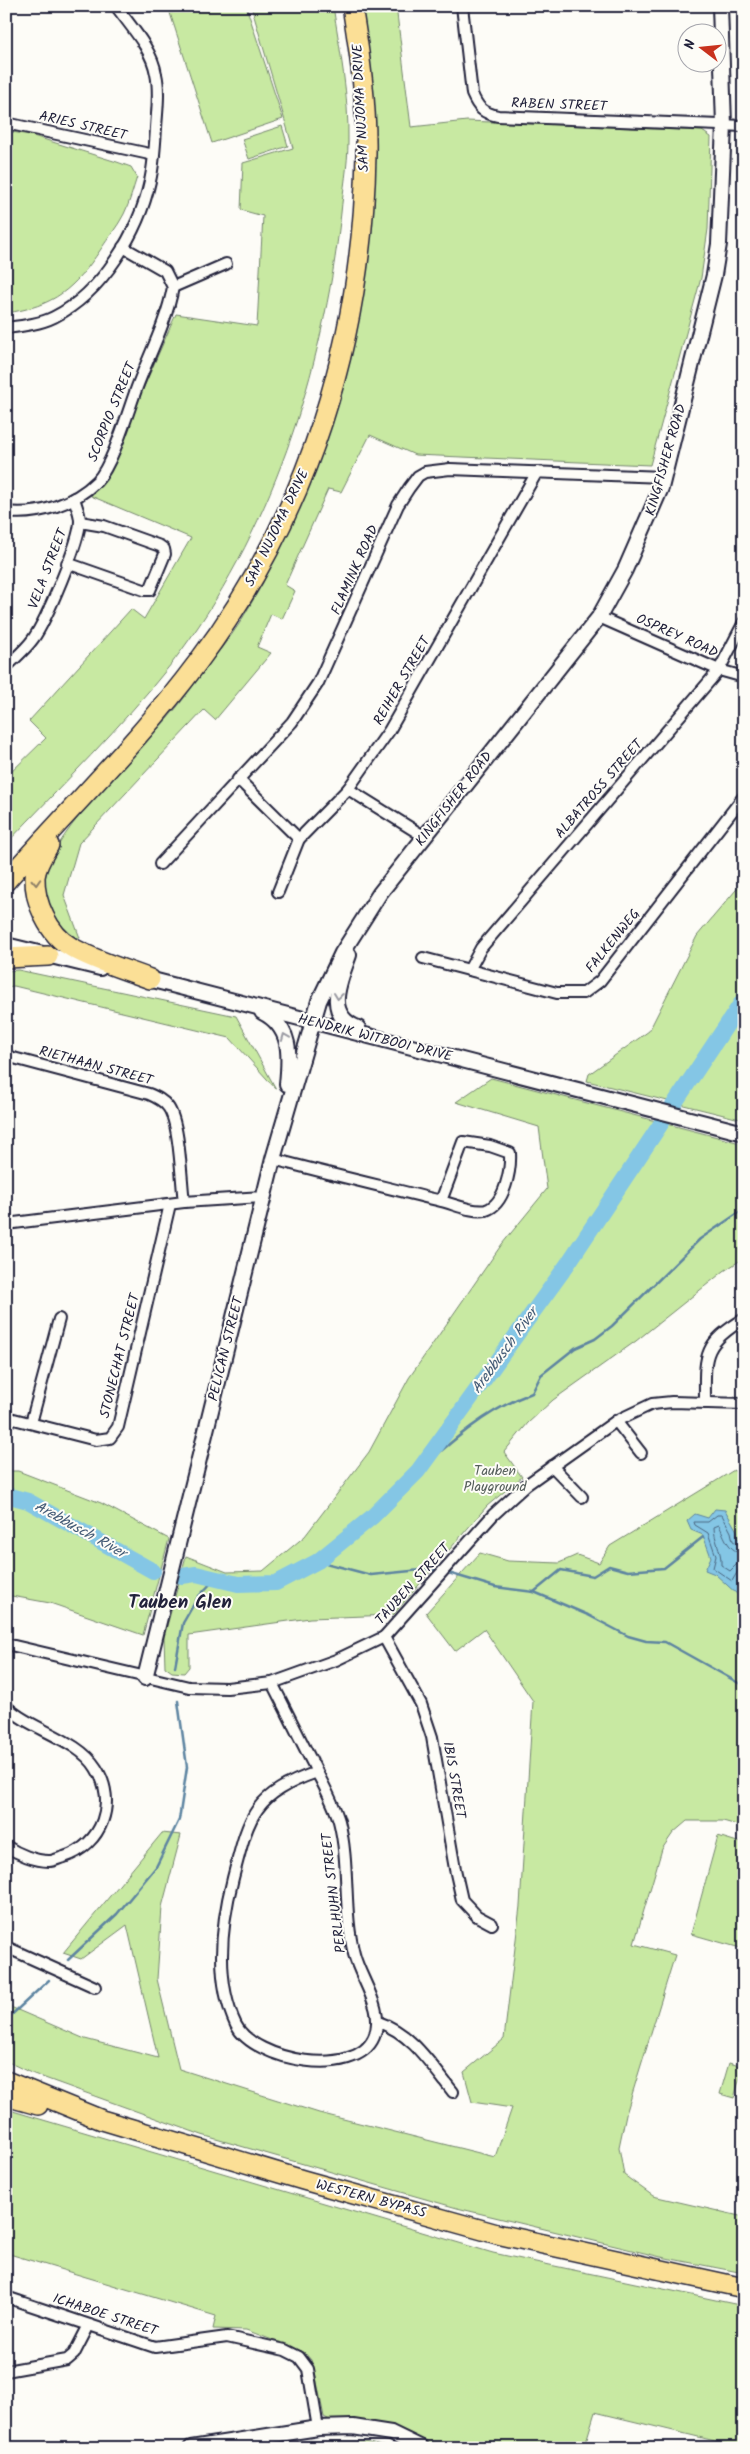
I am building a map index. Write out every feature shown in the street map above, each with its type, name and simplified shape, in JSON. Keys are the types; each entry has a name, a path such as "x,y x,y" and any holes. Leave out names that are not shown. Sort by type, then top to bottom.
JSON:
{"highway":[{"name":"SAM NUJOMA DRIVE","path":"6,864 133,727 194,650 234,591 272,523 301,454 320,398 338,322 352,234 356,140 350,55 341,6"},
{"name":"SAM NUJOMA DRIVE","path":"6,881 138,738 199,661 248,589 308,468 327,414 343,352 361,238 366,152 360,59 352,6"},
{"path":"61,822 38,864 35,877 38,900 45,920 72,948 150,979"},
{"path":"6,958 48,956"},
{"name":"WESTERN BYPASS","path":"6,2081 102,2120 303,2180 497,2234 744,2288"},
{"path":"6,2096 102,2120"}],"street":[{"path":"6,328 53,318 78,303 98,283 123,247 146,196 154,155 158,106 157,75 152,60 143,44 116,6"},
{"name":"RABEN STREET","path":"462,6 472,94 477,105 484,113 498,116 744,126"},
{"name":"KINGFISHER ROAD","path":"312,1021 328,980 380,893 599,617 638,544 664,477 714,274 719,244 724,125 720,6"},
{"name":"ARIES STREET","path":"6,123 154,155"},
{"path":"123,247 165,271 173,287 226,264"},
{"name":"SCORPIO STREET","path":"6,512 28,513 50,508 74,498 96,481 107,463 173,287"},
{"name":"FLAMINK ROAD","path":"160,864 292,722 308,701 318,683 398,505 418,476 425,472 444,469 664,477"},
{"name":"REIHER STREET","path":"278,892 300,839 348,789 389,731 537,472"},
{"name":"VELA STREET","path":"6,667 33,639 42,624 67,563 80,522 74,498"},
{"path":"67,563 144,590 150,590 165,554 164,549 160,546 104,526 80,522"},
{"name":"OSPREY ROAD","path":"599,617 719,670 744,677"},
{"name":"ALBATROSS STREET","path":"469,970 481,948 719,670 744,622"},
{"path":"238,779 300,839"},
{"path":"348,789 424,837"},
{"name":"FALKENWEG","path":"424,958 557,993 584,993 600,981 744,796"},
{"path":"356,932 338,995 338,1012 345,1021 352,1025 401,1043"},
{"name":"HENDRIK WITBOOI DRIVE","path":"6,945 150,979 744,1133"},
{"path":"246,1005 274,1020 287,1038 290,1056 283,1120"},
{"name":"PELICAN STREET","path":"145,1678 263,1197 312,1021"},
{"name":"RIETHAAN STREET","path":"6,1056 140,1091 162,1100 168,1107 174,1120 184,1202"},
{"path":"273,1159 480,1211 494,1206 505,1187 511,1162 510,1153 490,1146 463,1142 441,1201"},
{"path":"6,1224 184,1202 263,1197"},
{"name":"STONECHAT STREET","path":"6,1417 96,1440 104,1440 115,1433 128,1390 170,1204"},
{"path":"31,1423 59,1319"},
{"path":"705,1403 706,1360 711,1344 724,1331 744,1319"},
{"name":"TAUBEN STREET","path":"6,1644 189,1687 227,1688 272,1683 336,1660 384,1637 493,1515 526,1485 616,1421 652,1404 744,1404"},
{"path":"616,1421 641,1453"},
{"path":"552,1466 582,1497"},
{"name":"IBIS STREET","path":"384,1637 417,1697 432,1737 462,1900 477,1916 492,1924"},
{"name":"PERLHUHN STREET","path":"272,1683 317,1772 339,1823 350,1937 354,1956 378,2022"},
{"path":"6,1706 17,1716 88,1757 102,1777 106,1803 104,1819 97,1832 85,1847 70,1855 50,1861 32,1858 6,1846"},
{"path":"317,1772 290,1781 270,1794 252,1815 229,1894 223,1927 222,1960 226,1998 237,2027 246,2037 268,2050 304,2060 324,2062 346,2060 362,2053 374,2038 378,2022 398,2030 409,2039 454,2092"},
{"path":"6,1947 95,1987"},
{"name":"ICHABOE STREET","path":"6,2297 155,2347 227,2337 285,2350 299,2357 308,2369 318,2428"},
{"path":"6,2371 58,2364 67,2360 74,2354 89,2325"},
{"path":"192,2448 318,2428 353,2427 372,2428 391,2433 422,2448"}],"green space":[{"path":"191,6 246,6 283,119 212,143 170,13"},
{"path":"251,6 333,6 346,91 348,151 341,213 333,273 306,392 287,450 264,506 238,561 207,613 153,687 6,844 6,777 46,738 29,721 131,609 144,619 191,538 91,496 103,480 176,314 257,326 263,216 241,210 243,163 293,148"},
{"path":"362,6 396,6 411,127 467,121 702,131 711,137 708,229 701,278 650,465 415,455 370,435 341,492 328,489 285,585 295,591 282,619 271,614 257,647 271,653 215,720 204,710 79,843 64,895 80,938 70,938 54,916 45,891 46,873 53,855 64,836 98,793 173,713 239,624 274,561 304,496 329,430 348,361 362,291 371,221 374,150 372,78"},
{"path":"282,126 288,146 249,159 242,139"},
{"path":"6,131 30,135 117,162 131,167 137,177 122,218 82,275 62,293 38,306 6,313"},
{"path":"741,884 744,886 744,1120 587,1081 589,1074 649,1031 697,936"},
{"path":"18,970 236,1016 276,1089 230,1038 14,986 6,987 6,971"},
{"name":"Tauben Playground","path":"491,1078 744,1144 744,1258 724,1271 636,1341 553,1400 528,1423 504,1452 522,1477 487,1506 393,1615 310,1618 189,1635 189,1667 184,1673 172,1672 165,1667 164,1637 186,1556 227,1572 263,1571 305,1536 369,1452 409,1378 502,1244 547,1189 539,1127 456,1102"},
{"path":"734,1470 744,1485 744,1827 723,1821 687,1821 673,1833 662,1849 634,1944 675,1955 626,2114 619,2147 624,2175 653,2196 744,2217 744,2273 661,2257 457,2208 202,2135 31,2073 6,2061 6,2005 85,2039 158,2058 127,1925 81,1959 63,1953 162,1833 181,1835 162,1907 157,1979 179,2069 319,2113 495,2157 512,2108 472,2102 464,2072 504,2039 520,1906 533,1701 484,1629 455,1651 426,1613 480,1553 508,1561 559,1563 577,1555 599,1563 610,1546"},
{"path":"6,1471 18,1471 101,1503 169,1539 143,1635 50,1603 6,1595"},
{"path":"718,1836 744,1844 744,1949 691,1934"},
{"path":"729,2063 743,2067 734,2098 720,2094"},
{"path":"6,2109 493,2253 744,2306 744,2448 595,2412 584,2448 434,2448 409,2433 387,2425 355,2420 330,2420 324,2417 315,2372 311,2360 304,2352 246,2330 213,2329 216,2316 6,2253"},
{"path":"332,2442 364,2442 391,2448 312,2448"}],"water":[{"path":"715,1509 725,1510 737,1531 737,1538 744,1543 744,1569 739,1580 738,1595 715,1574 705,1570 711,1557 703,1535 691,1530 687,1521 695,1514 708,1518"}],"waterway":[{"name":"Arebbusch River","path":"182,1576 196,1574 238,1584 276,1583 318,1561 372,1517 418,1471 567,1265 744,999"},
{"path":"418,1471 472,1426 501,1408 532,1393 541,1375 575,1348 595,1339 612,1326 700,1239 744,1209"},
{"name":"Arebbusch River","path":"6,1495 28,1501 153,1571"},
{"path":"534,1592 561,1570 593,1576 609,1566 628,1571 664,1568 703,1537"},
{"path":"318,1561 371,1575 431,1569 440,1571"},
{"path":"445,1572 495,1587 534,1592 588,1615 628,1636 646,1641 665,1642 744,1686"},
{"path":"175,1667 183,1623 198,1597 216,1578"},
{"path":"68,1960 117,1914 156,1867 179,1820 187,1767 178,1701"},
{"path":"6,2020 49,1980"}],"district":[{"name":"Tauben Glen","path":"180,1603"}]}
